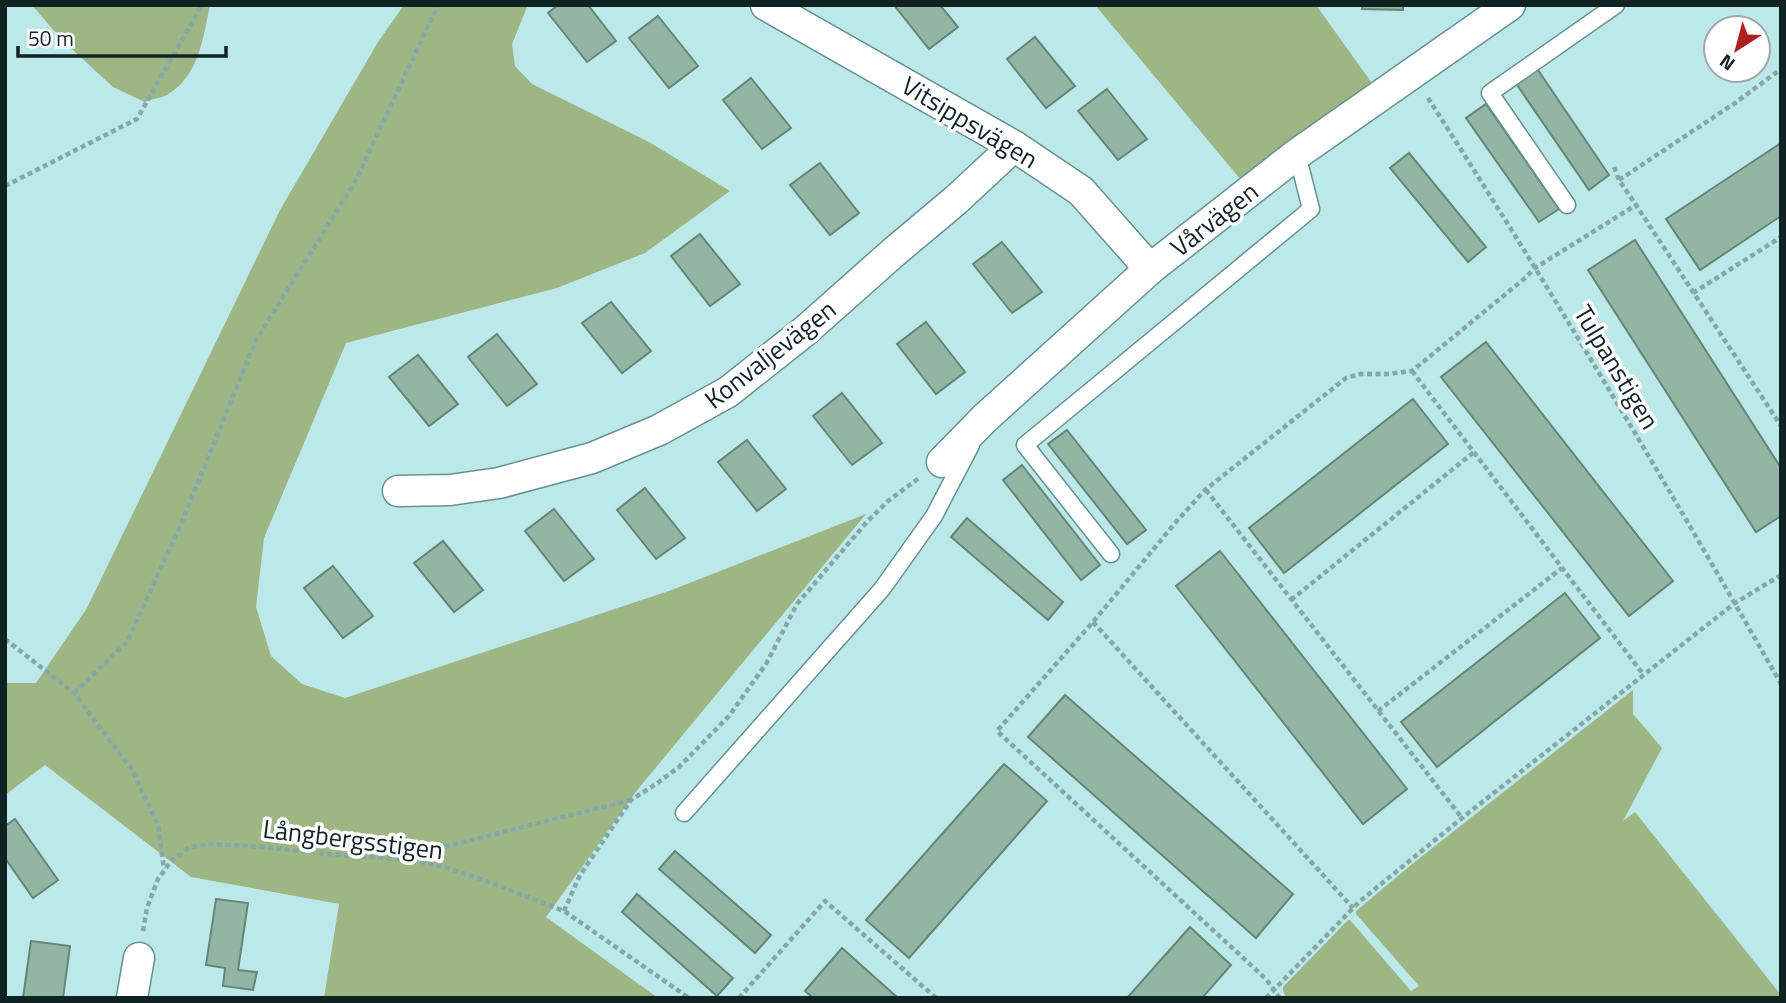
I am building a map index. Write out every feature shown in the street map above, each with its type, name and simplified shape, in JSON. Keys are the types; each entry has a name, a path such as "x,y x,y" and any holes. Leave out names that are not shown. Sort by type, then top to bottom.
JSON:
{"street":[{"name":"Vitsippsvägen","path":"766,5 1014,146 1081,191 1150,269"},
{"name":"Vårvägen","path":"942,462 985,418 1150,269 1297,154 1505,6"},
{"name":"Konvaljevägen","path":"398,491 450,490 499,484 592,458 659,430 728,392 805,331 1014,146"},
{"path":"132,998 138,958"}],"lane":[{"path":"1567,205 1490,93 1616,5"},
{"path":"1111,554 1025,445 1311,209 1297,154"},
{"path":"684,813 882,589 934,516 985,418"}],"path":[{"path":"5,186 137,120 202,5"},
{"path":"74,694 127,642 181,524 256,340 355,183 438,5"},
{"path":"1619,180 1781,69"},
{"name":"Tulpanstigen","path":"1412,74 1535,268 1781,684"},
{"path":"1614,167 1619,180 1781,426"},
{"path":"1280,998 1256,970 997,731 1205,490 1346,378 1360,374 1412,371 1535,268 1636,205"},
{"path":"1693,293 1781,237"},
{"path":"1412,371 1643,674"},
{"path":"1292,600 1474,452"},
{"path":"414,860 432,850 631,800 656,784 701,746 729,716 758,678 797,604 866,523 888,501 942,462"},
{"path":"1205,490 1461,818"},
{"path":"1378,711 1562,568"},
{"path":"1266,998 1353,908 1461,818 1735,603 1781,575"},
{"path":"1093,622 1353,908"},
{"path":"5,639 74,694 132,770 158,825 164,869"},
{"path":"564,911 580,875 631,800"},
{"name":"Långbergsstigen","path":"138,958 152,892 172,860 190,847 212,844 263,847 414,860 447,867 564,911 689,998"},
{"path":"739,998 825,901 936,998"}],"green space":[{"path":"32,5 210,5 198,55 186,78 167,95 145,102 113,87 60,38"},
{"path":"404,5 528,5 512,44 515,66 532,84 649,142 730,191 645,253 557,288 346,343 264,538 256,607 271,656 302,684 345,698 669,591 866,514 638,789 546,917 658,998 324,998 339,904 191,877 45,765 5,795 5,683 36,683 87,608 280,210 378,42"},
{"path":"1095,5 1316,5 1379,93 1247,187"},
{"path":"1633,690 1633,714 1662,748 1623,821 1635,812 1781,998 1286,998 1283,987 1348,920 1411,991 1419,986 1356,911"}],"building":[{"path":"558,5 588,5 616,41 587,62 548,13"},
{"path":"894,5 940,5 958,27 929,49"},
{"path":"1363,5 1403,5 1403,10 1362,9"},
{"path":"658,16 698,66 669,88 629,38"},
{"path":"1035,37 1075,86 1046,108 1007,59"},
{"path":"1536,67 1609,175 1589,190 1515,82"},
{"path":"751,78 791,128 762,149 723,100"},
{"path":"1107,89 1147,139 1118,160 1078,111"},
{"path":"1486,104 1559,209 1539,222 1466,118"},
{"path":"1781,143 1781,216 1700,270 1666,219"},
{"path":"1409,153 1486,247 1468,262 1390,168"},
{"path":"820,163 859,213 830,235 790,185"},
{"path":"700,234 740,284 710,306 671,256"},
{"path":"1635,240 1781,468 1781,516 1756,532 1588,270"},
{"path":"1002,242 1042,292 1012,313 973,264"},
{"path":"611,302 651,351 622,373 582,323"},
{"path":"926,322 965,372 936,394 897,344"},
{"path":"497,334 537,384 507,406 468,357"},
{"path":"1486,342 1673,581 1629,616 1441,377"},
{"path":"418,355 458,404 429,426 389,377"},
{"path":"842,393 882,443 852,465 813,416"},
{"path":"1413,399 1448,444 1284,573 1249,528"},
{"path":"1067,430 1146,530 1127,544 1048,444"},
{"path":"747,440 786,489 757,511 718,462"},
{"path":"1022,465 1100,565 1081,580 1003,480"},
{"path":"645,488 685,538 656,559 617,510"},
{"path":"554,509 594,559 564,581 525,531"},
{"path":"967,518 1063,602 1048,620 951,537"},
{"path":"443,541 483,590 454,612 414,563"},
{"path":"1220,551 1407,789 1363,824 1176,586"},
{"path":"333,566 373,616 343,638 304,588"},
{"path":"1565,593 1600,638 1437,767 1401,722"},
{"path":"1065,695 1293,894 1256,938 1028,737"},
{"path":"1004,764 1047,801 909,958 866,920"},
{"path":"15,819 58,880 33,898 5,858 5,826"},
{"path":"675,851 771,935 755,953 659,869"},
{"path":"637,894 733,978 717,996 622,912"},
{"path":"216,899 248,903 238,970 257,972 253,990 223,986 225,968 206,965"},
{"path":"1190,927 1231,965 1202,998 1127,998"},
{"path":"31,941 70,946 63,998 23,998"},
{"path":"842,948 898,998 813,998 805,991"}]}
